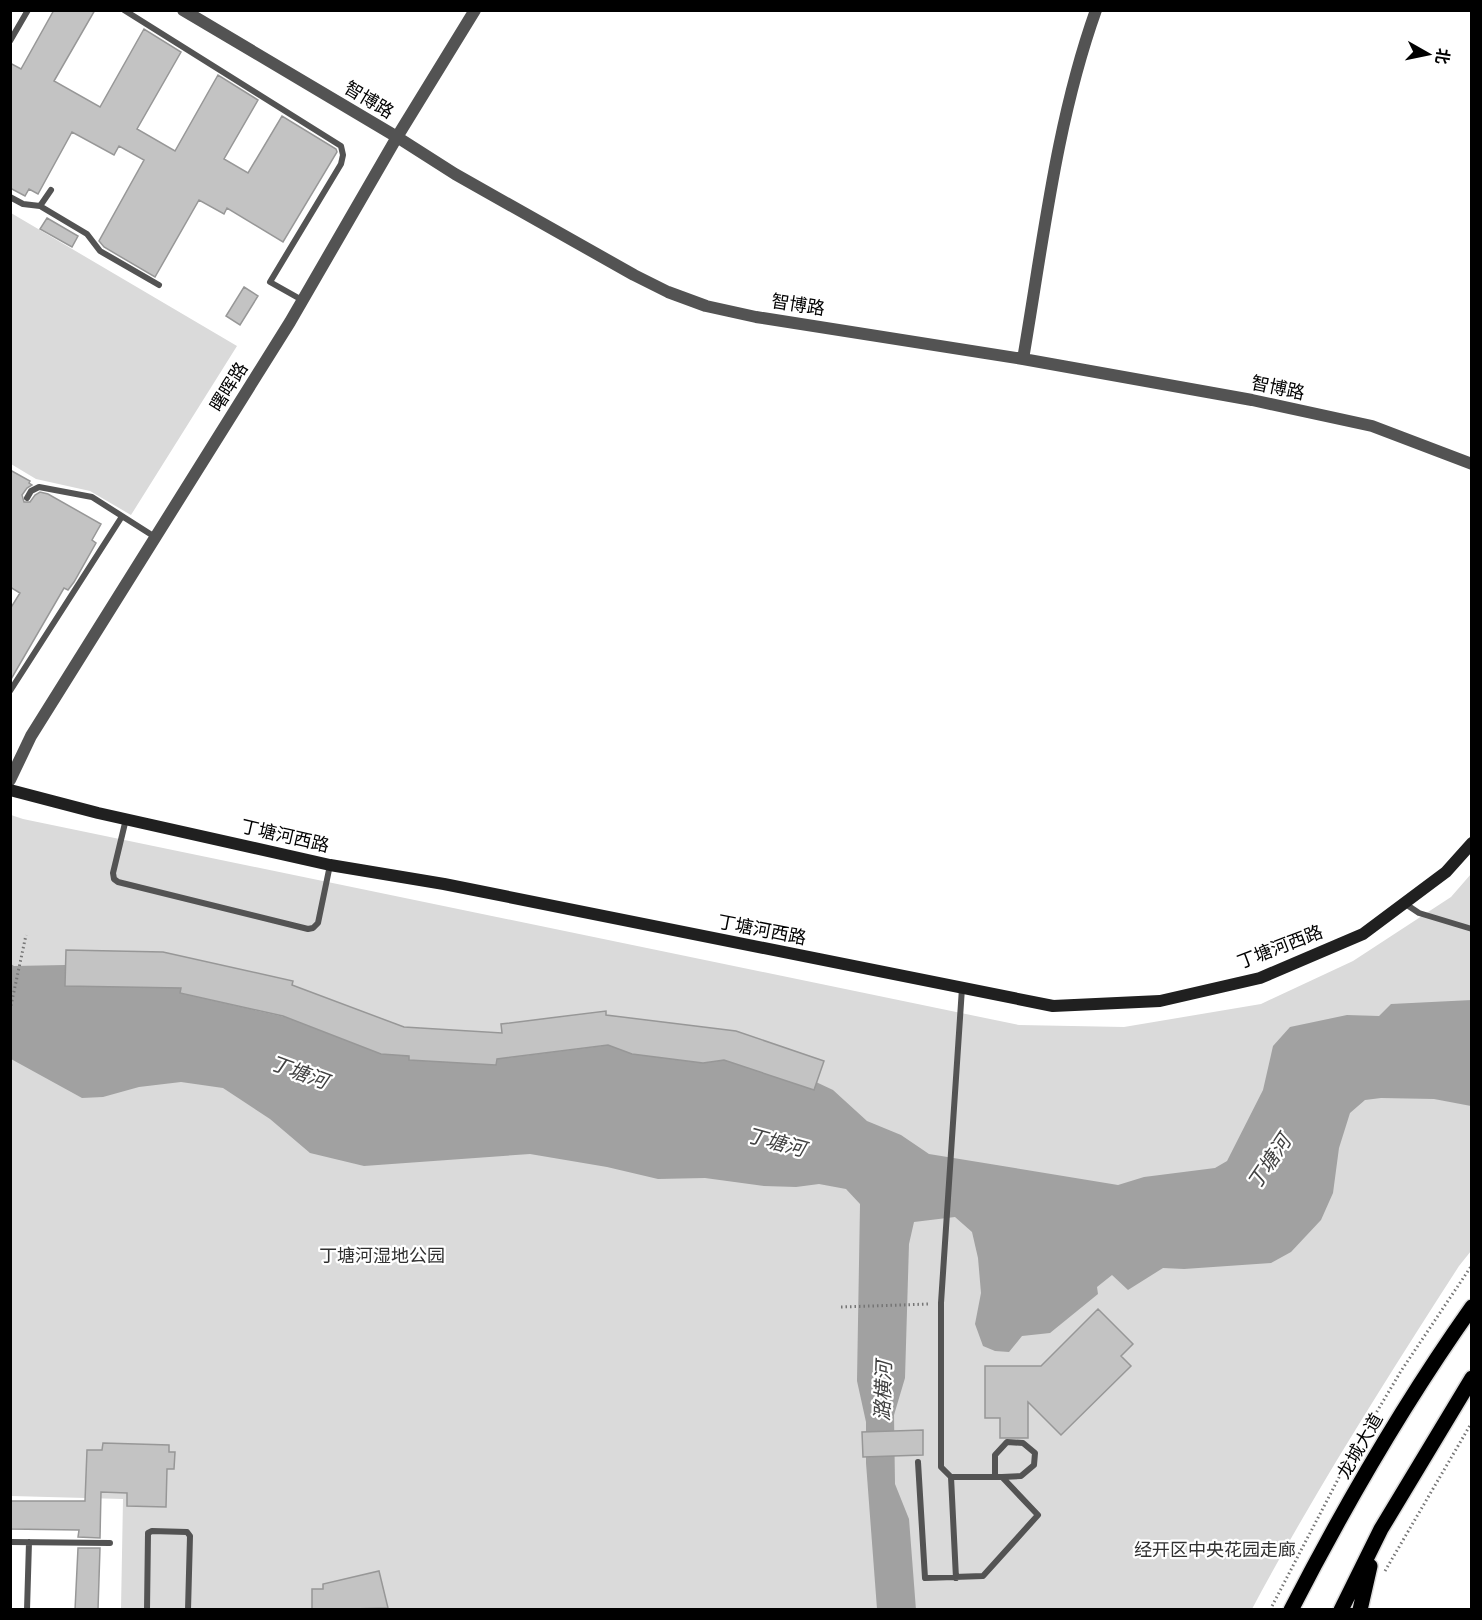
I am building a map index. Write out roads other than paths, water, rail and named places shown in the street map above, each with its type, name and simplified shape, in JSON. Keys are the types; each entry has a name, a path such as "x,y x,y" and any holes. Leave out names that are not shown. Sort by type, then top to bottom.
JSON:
{"main road":[{"name":"龙城大道","path":"1292,1610 1317,1560 1389,1434 1472,1307"},
{"path":"1341,1610 1381,1529 1472,1378"},
{"path":"1360,1610 1381,1529"}],"street":[{"name":"智博路","path":"183,10 455,174 634,275 706,306 756,317 1023,359 1252,400 1371,426 1472,464"},
{"name":"曙晖路","path":"10,780 31,736 303,300 397,137 475,10"},
{"path":"1023,359 1062,132 1084,44 1096,10"},
{"name":"丁塘河西路","path":"10,790 330,865 456,887 1053,1006 1160,1001 1260,978 1363,934 1446,872 1472,843"}],"lane":[{"path":"10,41 28,10"},
{"path":"124,10 341,146 343,155 341,164 270,282 303,300"},
{"path":"40,207 51,190"},
{"path":"10,197 23,204 40,207 87,234 100,251 159,285"},
{"path":"27,498 31,491 39,488 92,497 155,538"},
{"path":"10,692 121,518"},
{"path":"126,819 114,879 308,929 318,923 330,865"},
{"path":"1404,903 1419,913 1472,929"},
{"path":"1464,927 1472,920"},
{"path":"918,1462 925,1578 983,1576 1038,1515 998,1477 995,1455 1007,1443 1023,1443 1035,1453 1034,1465 1021,1476 998,1477 951,1476 941,1467 941,1303 962,988"},
{"path":"951,1476 956,1578"},
{"path":"147,1610 148,1533 152,1531 186,1532 190,1536 188,1610"},
{"path":"10,1542 110,1543"},
{"path":"27,1610 28,1542"}],"water":[{"path":"11,964 14,966 65,965 65,986 182,981 180,993 285,1017 381,1054 409,1044 409,1060 496,1065 497,1057 505,1058 610,1045 632,1054 703,1063 725,1060 816,1082 833,1090 867,1121 901,1135 929,1154 1118,1185 1144,1177 1215,1168 1227,1161 1263,1090 1273,1046 1290,1027 1347,1015 1379,1016 1391,1004 1472,1000 1471,1106 1434,1099 1365,1100 1350,1113 1339,1148 1333,1193 1321,1220 1291,1252 1271,1263 1184,1269 1163,1268 1128,1290 1112,1275 1097,1287 1098,1294 1050,1333 1022,1336 1009,1352 995,1351 983,1346 975,1324 981,1293 978,1258 972,1232 955,1217 914,1222 909,1244 905,1378 894,1415 895,1484 909,1519 916,1610 877,1609 866,1463 866,1422 857,1381 860,1204 846,1189 819,1184 796,1187 764,1186 705,1178 658,1179 607,1167 530,1154 364,1166 310,1153 270,1119 223,1088 181,1082 139,1087 103,1097 82,1098 11,1059"}],"water label":[{"name":"丁塘河","path":"299,1072"},
{"name":"丁塘河","path":"776,1142"},
{"name":"丁塘河","path":"1269,1162"},
{"name":"潞横河","path":"883,1391"}],"park label":[{"name":"丁塘河湿地公园","path":"382,1256"},
{"name":"经开区中央花园走廊","path":"1215,1550"}]}
